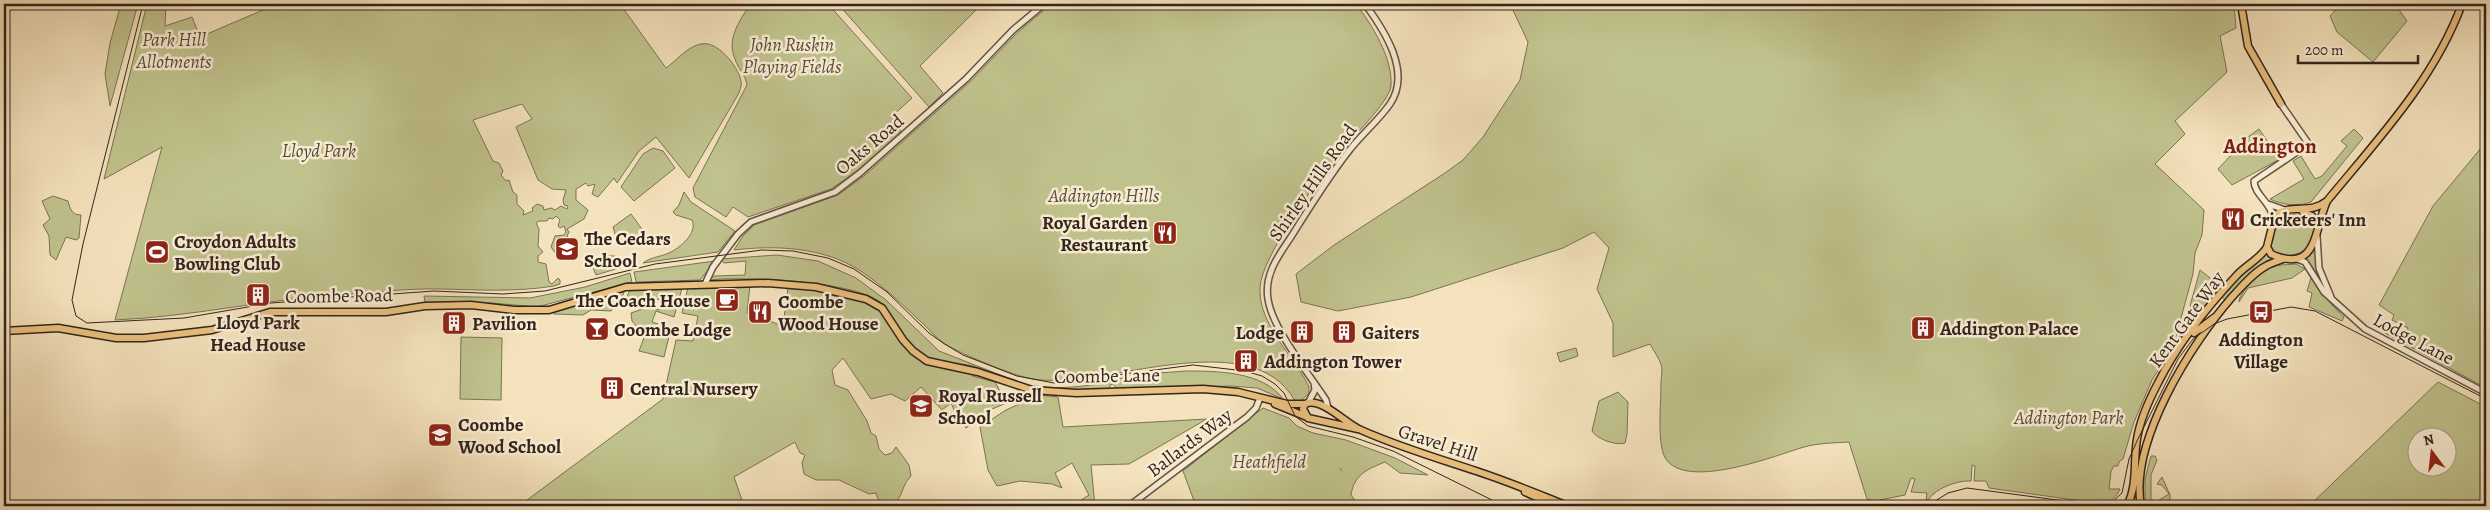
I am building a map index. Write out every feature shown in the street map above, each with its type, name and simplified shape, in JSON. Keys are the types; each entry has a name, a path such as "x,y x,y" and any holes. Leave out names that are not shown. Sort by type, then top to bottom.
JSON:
{"main road":[{"path":"2241,4 2248,46 2281,104"},
{"path":"2327,201 2317,229 2315,244 2309,252 2289,259 2271,254 2267,247 2275,215 2285,210 2319,207 2327,201 2433,66 2450,35 2462,4"},
{"path":"2297,210 2312,216 2317,229"},
{"name":"Kent Gate Way","path":"2127,506 2135,483 2137,441 2141,423 2158,383 2188,336 2236,276 2263,254 2267,247"},
{"name":"Kent Gate Way","path":"2141,506 2141,480 2147,448 2158,416 2184,362 2216,317 2249,280 2267,265 2289,259"},
{"name":"Coombe Lane","path":"705,284 768,282 806,286 866,299 882,308 903,340 913,351 927,361 978,372 1032,390 1076,393 1191,389 1230,391 1272,402 1306,404"},
{"name":"Coombe Road","path":"4,331 58,328 116,338 144,338 212,330 270,312 386,312 425,306 468,305 530,311 549,310 619,288 705,284"},
{"path":"2188,336 2216,317"},
{"name":"Coombe Lane","path":"1272,402 1281,408 1308,418"},
{"path":"1308,418 1303,409 1306,404 1328,408"},
{"name":"Gravel Hill","path":"1328,408 1358,429 1407,449 1509,483 1568,506"},
{"path":"1326,423 1332,419 1334,414"},
{"name":"Gravel Hill","path":"1308,418 1358,429"},
{"name":"Gravel Hill","path":"1509,483 1556,506"},
{"path":"1906,506 1963,506"}],"street":[{"name":"Oaks Road","path":"705,284 713,267 738,234 751,222 835,192 860,173 966,79 1013,30 1044,4"},
{"name":"Shirley Hills Road","path":"1328,408 1326,400 1291,348 1271,310 1268,299 1268,282 1277,258 1333,172 1353,145 1387,108 1396,93 1398,76 1393,55 1365,4"},
{"path":"2272,221 2273,215 2268,204 2254,187 2254,181 2303,148 2308,142 2308,139 2281,104"},
{"path":"2268,204 2285,210"},
{"name":"Lodge Lane","path":"2317,229 2319,268 2333,301"},
{"path":"2289,259 2300,259 2307,266"},
{"path":"2274,262 2289,261 2307,266"},
{"name":"Lodge Lane","path":"2307,266 2320,287 2333,301 2370,333 2486,393"},
{"path":"1306,404 1315,390 1313,380"},
{"name":"Ballards Way","path":"1129,506 1247,417 1256,408 1260,398"}],"green space":[{"path":"121,4 138,4 110,106 105,74 110,43"},
{"name":"Lloyd Park","path":"147,4 166,4 165,26 192,17 200,37 277,4 620,4 666,68 696,45 707,44 714,46 726,55 736,68 741,82 739,93 689,178 656,137 639,151 617,183 614,178 598,197 592,194 595,184 588,186 586,183 576,189 576,200 588,210 584,219 567,229 569,232 567,236 572,242 568,253 556,254 551,247 555,236 564,235 566,232 564,226 560,228 558,226 560,220 556,216 553,219 549,218 547,221 536,223 539,229 538,246 543,252 538,256 538,262 546,264 549,282 552,284 558,278 560,280 560,284 554,286 512,290 429,289 308,297 170,316 115,320 162,147 104,179","holes":["522,104 532,119 516,127 538,180 552,189 566,190 563,200 564,205 568,206 567,209 561,206 555,210 551,208 544,210 543,206 537,204 532,208 533,211 523,215 524,211 517,204 517,195 513,192 509,180 506,181 501,175 503,171 499,163 493,161 473,120"]},
{"name":"John Ruskin Playing Fields","path":"751,4 828,4 912,98 891,117 901,130 898,135 857,171 831,189 748,217 733,207 726,217 695,197 693,188 747,85 735,59 732,44 739,23"},
{"path":"838,4 982,4 920,66 943,93 929,107"},
{"name":"Addington Hills","path":"1051,4 1356,4 1368,22 1380,42 1389,64 1391,86 1389,93 1377,110 1338,154 1292,219 1270,257 1263,273 1260,287 1261,301 1271,327 1309,387 1309,393 1302,400 1295,401 1274,378 1245,366 1211,362 1173,364 1062,380 1024,377 988,364 945,344 883,288 867,275 845,262 814,252 782,248 734,250 743,236 754,225 838,195 864,176 970,82 1016,34"},
{"name":"Addington Park","path":"1510,4 2234,4 2236,28 2220,36 2227,72 2175,121 2185,134 2155,164 2204,210 2202,235 2195,253 2193,274 2173,347 2152,380 2134,422 2123,459 2111,471 2109,489 2120,489 2116,496 2111,501 2096,503 1989,488 1986,481 1974,481 1975,466 1972,465 1971,481 1948,486 1936,492 1928,500 1926,500 1927,493 1911,492 1915,479 1911,478 1905,495 1875,501 1867,499 1849,442 1809,446 1748,464 1703,472 1684,470 1669,463 1662,449 1661,441 1661,364 1650,344 1613,357 1613,323 1597,289 1609,248 1594,232 1563,248 1411,297 1338,311 1301,302 1296,274 1334,245 1463,160 1483,137 1520,80 1528,42"},
{"path":"2341,4 2395,4 2407,21 2373,62 2337,32 2330,16"},
{"path":"2259,129 2280,159 2232,185 2218,169 2248,137"},
{"path":"2354,129 2363,138 2311,202 2290,205 2270,199 2304,179 2293,161 2301,156 2315,179 2322,176 2347,146 2341,141"},
{"path":"2486,142 2486,388 2385,333 2387,329 2404,337 2408,328 2392,320 2394,315 2379,305 2433,206"},
{"path":"653,148 663,151 675,168 634,201 621,187 643,154"},
{"path":"684,192 691,202 735,231 718,252 643,263 673,251 683,244 690,235 693,225 692,220 676,215 673,212 679,205"},
{"path":"53,196 68,201 72,211 75,214 81,215 79,238 76,240 66,237 56,260 50,255 49,236 43,225 50,219 42,201"},
{"path":"631,214 647,236 633,242 618,244 613,227"},
{"path":"2283,214 2309,216 2315,228 2311,248 2292,255 2273,252 2270,243 2272,232"},
{"path":"2316,245 2318,272 2325,290 2311,265 2304,258 2311,254"},
{"path":"2267,252 2276,259 2254,270 2222,306 2225,300 2222,297"},
{"path":"777,255 818,261 856,278 886,300 939,351 1031,387 973,366 930,359 918,351 906,338 887,309 881,303 868,296 825,285 799,282 747,279 709,280 714,276 745,275 746,261 724,263 721,259"},
{"path":"604,256 615,256 626,266 596,275 591,263"},
{"path":"715,261 700,280 636,282 634,272"},
{"path":"2296,264 2305,269 2292,278 2248,288 2239,302 2246,288 2267,269 2277,265"},
{"path":"2200,270 2219,285 2220,290 2178,342 2186,318 2193,315 2194,312 2190,306"},
{"path":"630,273 632,282 537,307 492,303 425,302 424,296 530,298 585,287"},
{"path":"2311,278 2331,304 2344,317 2342,321 2309,307 2312,293 2307,291"},
{"path":"750,285 747,313 783,326 788,287 832,292 855,298 874,306 882,312 904,346 920,360 995,382 1001,393 1011,401 990,410 966,428 958,419 951,403 942,410 921,387 905,401 891,394 871,399 843,358 832,370 835,385 848,390 867,421 871,433 876,436 879,449 885,455 892,453 896,447 909,465 911,476 907,480 900,497 888,506 879,502 876,493 869,494 839,480 816,480 804,474 802,463 805,455 800,453 795,442 734,477 744,506 519,506 663,399 676,340 693,341 698,316 682,313 688,287"},
{"path":"682,288 674,317 656,311 652,322 671,328 664,357 639,351 648,327 637,327 632,321 631,313 648,307 660,310 662,300 647,298 624,303 630,290"},
{"path":"625,289 623,295 611,311 591,310 583,315 554,314 553,311"},
{"path":"461,337 502,338 501,400 460,399"},
{"path":"1576,348 1578,356 1560,362 1557,353"},
{"path":"1185,371 1238,374 1264,383 1283,399 1257,388 1231,386 1118,390 1113,384 1110,385 1110,389 1067,390 1034,388 1034,386 1056,388 1079,386 1137,375"},
{"path":"2438,382 2486,407 2486,506 2309,506"},
{"path":"1618,392 1628,402 1627,434 1625,443 1621,444 1602,439 1592,431 1599,401"},
{"path":"1039,395 1058,397 1063,427 1207,419 1129,464 1091,465 1095,506 1072,506 1089,495 1072,463 1055,473 1062,488 1052,484 1020,481 997,486 988,470 980,427 1006,410"},
{"name":"Heathfield","path":"1263,408 1289,418 1297,426 1313,433 1346,440 1395,458 1428,475 1400,473 1385,462 1373,467 1363,473 1355,482 1351,495 1359,506 1196,506 1183,471"},
{"path":"2151,456 2155,456 2157,460 2151,475 2151,499 2156,502 2169,494 2162,485 2157,484 2162,477 2170,495 2170,500 2158,506 2145,506 2145,479"}],"tram line":[{"path":"143,4 83,244 72,300 76,316 87,323 184,318 271,303 434,291 503,294 545,291 655,264 762,250 793,251 828,258 854,269 887,292 929,333 943,343 963,355 1017,376 1054,383 1193,365 1245,371 1262,376 1275,384 1284,393 1295,416 1308,426 1353,437 1393,451 1504,506"},
{"path":"1927,506 1948,493 1967,488 2095,505 2111,503 2122,493 2129,459 2178,359 2193,339 2214,324 2227,319 2291,307 2315,311 2486,399"}],"place":[{"name":"Cricketers' Inn","path":"2233,219"},
{"name":"Royal Garden Restaurant","path":"1165,233"},
{"name":"The Cedars School","path":"567,249"},
{"name":"Croydon Adults Bowling Club","path":"157,252"},
{"name":"Lloyd Park Head House","path":"258,295"},
{"name":"The Coach House","path":"727,300"},
{"name":"Coombe Wood House","path":"760,312"},
{"name":"Addington Village","path":"2261,312"},
{"name":"Pavilion","path":"454,323"},
{"name":"Addington Palace","path":"1923,328"},
{"name":"Coombe Lodge","path":"597,329"},
{"name":"Lodge","path":"1302,332"},
{"name":"Gaiters","path":"1344,332"},
{"name":"Addington Tower","path":"1246,361"},
{"name":"Central Nursery","path":"612,388"},
{"name":"Royal Russell School","path":"921,406"},
{"name":"Coombe Wood School","path":"440,435"}],"district":[{"name":"Addington","path":"2270,146"}],"park label":[{"name":"Park Hill Allotments","path":"174,50"}]}
